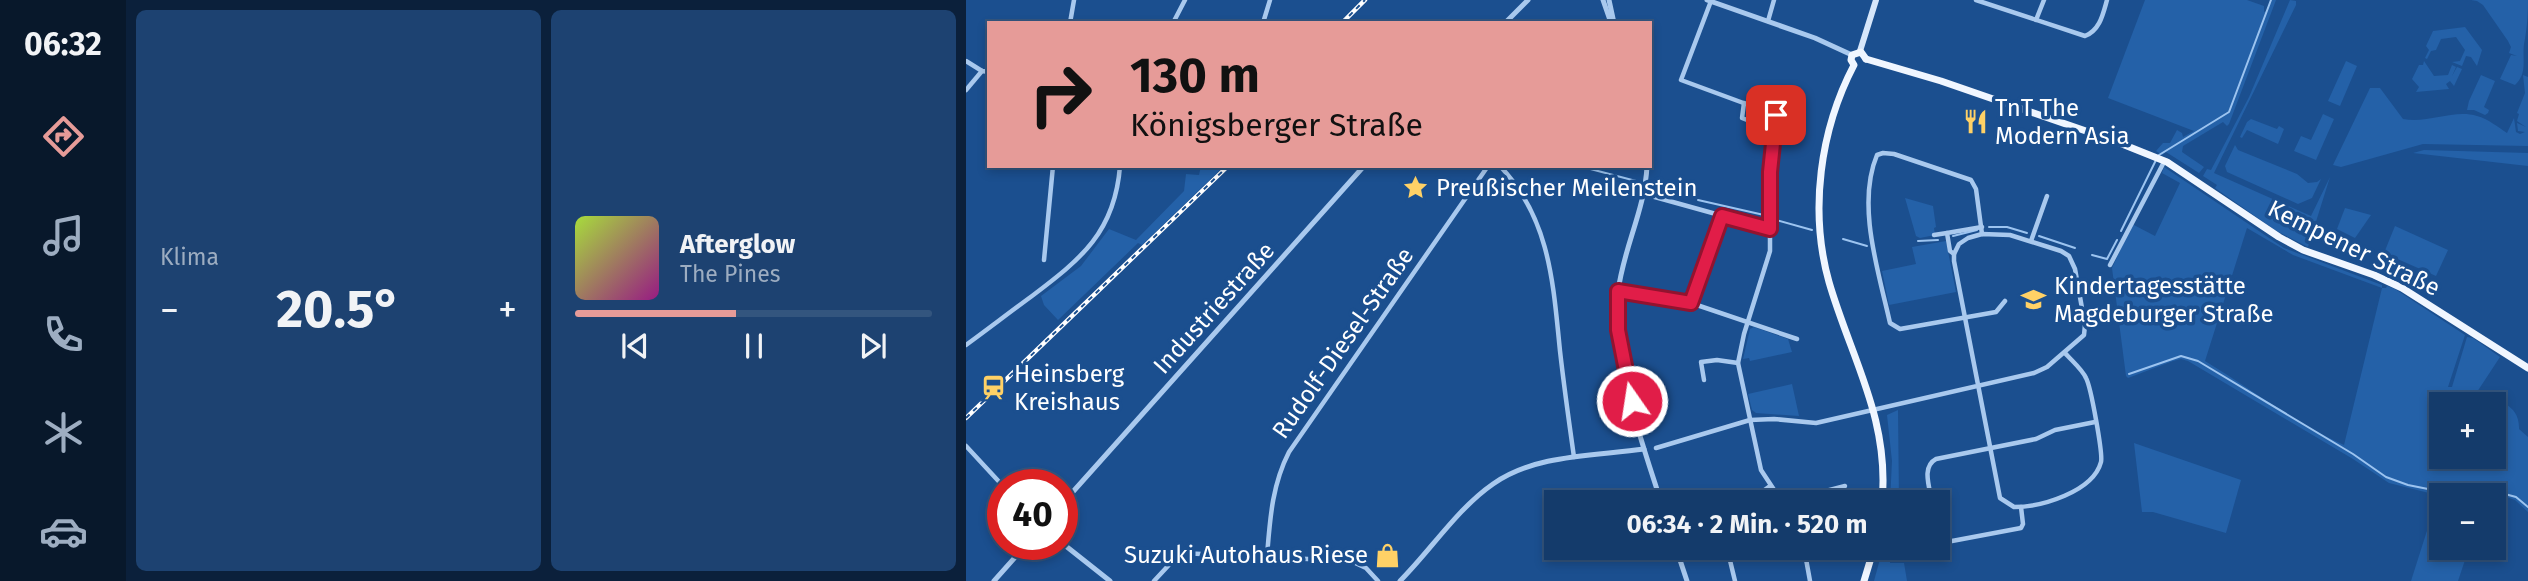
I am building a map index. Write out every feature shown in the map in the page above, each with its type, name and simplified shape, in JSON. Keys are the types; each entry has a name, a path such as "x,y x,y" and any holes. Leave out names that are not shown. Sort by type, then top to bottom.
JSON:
{"main road":[{"path":"1854,65 1851,60 1876,0"},
{"path":"1854,65 1862,66 1866,59 1864,53 1856,53"},
{"name":"Kempener Straße","path":"1866,59 1941,81 2166,162 2290,243 2402,288 2528,368"},
{"path":"1854,65 1837,107 1822,160 1819,238 1830,283 1875,410 1883,458 1882,490"},
{"path":"1864,581 1870,560"}],"street":[{"path":"1070,21 1074,0"},
{"path":"1173,21 1185,0"},
{"path":"1264,21 1270,0"},
{"path":"1507,21 1528,0"},
{"path":"1603,0 1611,21"},
{"path":"1609,0 1612,21"},
{"path":"1768,21 1774,0"},
{"path":"1976,0 2085,36 2097,27 2108,0"},
{"path":"2036,20 2044,0"},
{"path":"1773,490 1761,470 1738,363 1768,262 1770,172 1776,115 1681,80 1709,1 1856,53"},
{"path":"966,61 987,72"},
{"path":"966,90 982,71"},
{"path":"1744,103 1742,118 1775,131"},
{"path":"1982,234 1976,189 1971,180 1894,154 1877,155 1870,190 1869,217 1871,239 1890,323 1900,329 1996,312 2005,301"},
{"path":"2110,265 2166,162"},
{"path":"1044,260 1053,168"},
{"path":"966,345 1069,268 1090,248 1110,214 1120,168"},
{"name":"Industriestraße","path":"1078,486 1362,168"},
{"name":"Rudolf-Diesel-Straße","path":"1267,556 1272,501 1277,480 1289,452 1487,168"},
{"path":"1502,168 1517,186 1534,214 1547,252 1574,458"},
{"path":"1647,168 1644,194 1618,291 1617,319 1622,358 1644,449 1657,490"},
{"path":"1644,194 1770,229"},
{"path":"2031,241 2047,196"},
{"path":"1691,303 1722,216"},
{"path":"1934,235 1982,227"},
{"path":"1947,233 1950,251 1954,254 2000,498 2008,505 2021,507 2064,497 2097,472 2102,454 2087,378 2065,353"},
{"path":"1656,449 1750,420 1816,423 2034,373 2048,367 2084,335 2085,325 2076,269 2069,256 2010,235 1982,234 1959,244 1954,254"},
{"path":"1618,291 1691,303 1797,338"},
{"path":"1704,380 1701,362 1717,360 1738,363"},
{"path":"1931,490 1927,468 1930,462 2036,439 2054,430 2096,422"},
{"path":"966,446 987,469"},
{"path":"1400,581 1464,510 1493,484 1524,468 1548,462 1644,449"},
{"path":"1764,490 1770,486"},
{"path":"1830,490 1845,486"},
{"path":"1950,541 2021,528 2021,507"},
{"path":"1153,581 1180,553 1351,561 1366,568 1378,581"},
{"path":"1078,555 1110,581"},
{"path":"994,581 1013,560"},
{"path":"1680,560 1687,581"},
{"path":"1730,560 1735,581"},
{"path":"1807,560 1810,581"}],"shaded area":[{"path":"2145,0 2247,0 2264,6 2264,12 2272,0 2276,0 2229,124 2227,126 2223,122 2183,146 2182,152 2204,167 2199,173 2166,152 2162,155 2156,151 2163,143 2170,143 2177,130 2183,137 2194,131 2108,98"},
{"path":"2290,0 2296,1 2296,5 2214,173 2311,216 2330,177 2308,247 2275,230 2215,188 2217,185 2203,176 2207,169 2211,170 2249,97"},
{"path":"2471,0 2528,0 2523,71 2515,85 2500,79 2511,55 2517,56 2509,53 2511,47 2508,41 2483,5"},
{"path":"2465,27 2482,50 2477,66 2471,57 2466,56 2462,66 2452,62 2460,61 2465,50 2456,37 2441,39 2436,50 2431,51 2427,59 2425,58 2429,50 2426,46 2433,31"},
{"path":"2346,61 2357,66 2340,106 2328,101"},
{"path":"2424,61 2434,76 2448,75 2452,65 2456,67 2452,76 2457,67 2462,69 2454,86 2450,81 2446,84 2449,89 2416,92 2419,87 2412,79"},
{"path":"2481,75 2495,81 2484,107 2489,110 2485,115 2467,110"},
{"path":"2523,75 2528,77 2528,146 2423,144 2341,167 2333,165 2370,88 2380,88 2403,119 2422,120 2468,114 2485,119 2507,133 2514,118 2516,132 2520,134 2525,132 2518,131 2517,123 2526,127 2517,121 2517,113 2525,93"},
{"path":"2323,114 2334,119 2316,160 2294,151 2301,136 2311,140"},
{"path":"2251,119 2284,129 2278,144 2247,130 2242,138 2240,137"},
{"path":"2235,145 2238,150 2297,174 2308,183 2321,179 2312,198 2298,204 2227,172 2225,166"},
{"path":"2424,150 2528,153 2528,166 2413,153"},
{"path":"2164,167 2284,248 2382,285 2382,288 2387,286 2395,289 2465,335 2448,387 2452,387 2467,337 2473,338 2500,357 2477,392 2429,392 2429,469 2506,469 2506,404 2516,414 2519,429 2528,437 2528,512 2515,500 2506,497 2506,483 2429,483 2429,493 2389,483 2188,361 2173,361 2128,378 2112,268 2132,224 2155,236 2180,183 2162,173","holes":["2247,228 2293,255 2382,288 2344,445 2291,416 2205,361"]},
{"path":"1201,168 1222,168 1142,245 1138,243 1058,320 1044,305 1041,296 1081,266 1109,229 1136,240 1184,191 1186,174 1199,175"},
{"path":"1905,198 1933,206 1935,235 1920,238 1916,236"},
{"path":"2345,208 2371,215 2355,238 2337,229"},
{"path":"2395,226 2448,250 2436,276 2384,253"},
{"path":"1946,241 1956,292 1889,305 1882,271 1916,264 1912,247"},
{"path":"1754,327 1788,339 1792,352 1750,361 1749,358 1743,359 1750,329"},
{"path":"1792,384 1799,416 1756,413 1752,410 1748,394"},
{"path":"1898,410 1899,490 1891,490 1892,461 1887,415"},
{"path":"2134,443 2241,480 2226,533 2153,512 2142,512"},
{"path":"2429,524 2429,560 2465,560 2458,581 2411,581"},
{"path":"1880,560 1904,563 1907,581 1874,581"}],"waterway":[{"path":"2159,155 2229,112 2271,0"},
{"path":"2121,231 2156,160"},
{"path":"1587,168 1636,181"},
{"path":"1655,187 1687,197"},
{"path":"1698,200 1764,215"},
{"path":"1776,220 1812,230"},
{"path":"1989,227 2007,227 2027,233"},
{"path":"1953,236 1977,230"},
{"path":"2039,236 2075,248"},
{"path":"1843,239 1867,246"},
{"path":"1918,241 1938,240"},
{"path":"2092,255 2107,259 2117,240"},
{"path":"2129,374 2181,356 2198,361 2353,454 2386,477 2438,491 2490,490 2516,497 2528,507"}],"railway":[{"path":"1344,21 1365,0"},
{"path":"966,418 1226,168"}],"place":[{"name":"TnT The Modern Asia","path":"1975,122"},
{"name":"Preußischer Meilenstein","path":"1416,188"},
{"name":"Kindertagesstätte Magdeburger Straße","path":"2034,300"},
{"name":"Heinsberg Kreishaus","path":"994,388"},
{"name":"Suzuki Autohaus Riese","path":"1388,555"}],"route":[{"path":"1632,401 1618,330 1618,291 1691,303 1722,216 1770,229 1770,172 1776,115"}]}
